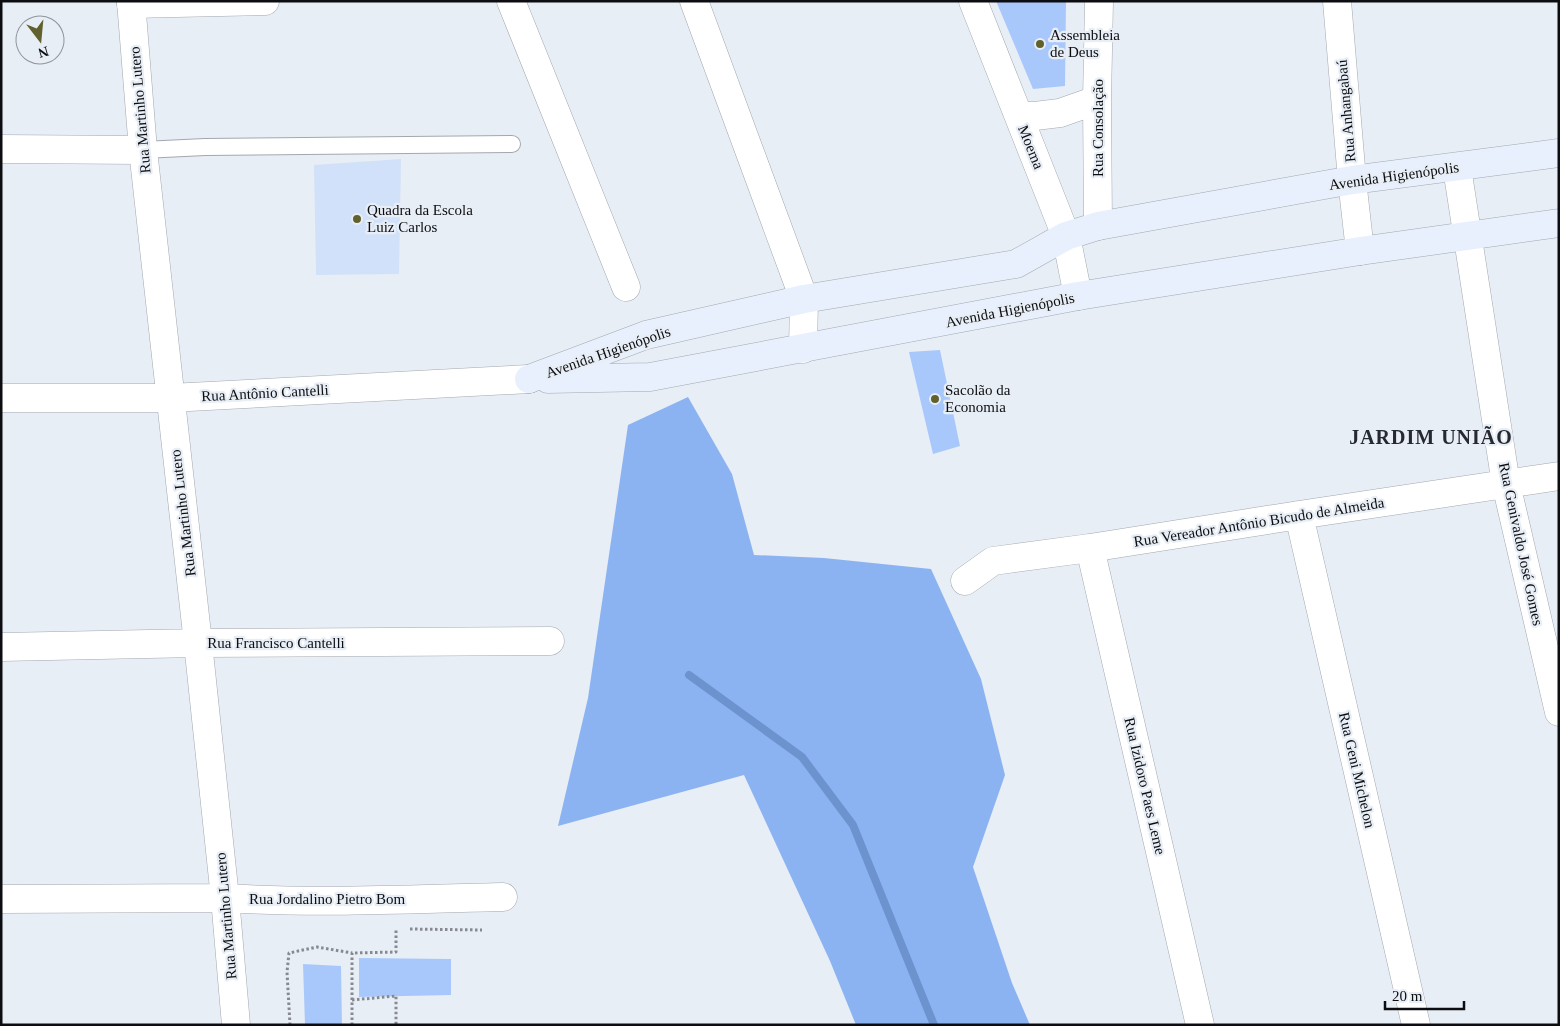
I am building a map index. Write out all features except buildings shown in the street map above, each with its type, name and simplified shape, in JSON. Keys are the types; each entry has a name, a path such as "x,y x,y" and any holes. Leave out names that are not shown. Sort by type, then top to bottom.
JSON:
{"main road":[{"name":"Avenida Higienópolis","path":"529,379 646,335 804,298 1016,264 1066,236 1098,226 1352,180 1456,168 1559,153"},
{"name":"Avenida Higienópolis","path":"529,379 650,377 1078,296 1360,251 1559,222"}],"street":[{"path":"131,3 265,1"},
{"path":"511,1 626,287"},
{"path":"694,1 804,298 804,349"},
{"name":"Moema","path":"974,1 1066,236 1078,296"},
{"name":"Rua Consolação","path":"1098,226 1097,100 1100,1"},
{"name":"Rua Anhangabaú","path":"1337,1 1360,251"},
{"name":"Rua Martinho Lutero","path":"131,3 143,150 226,898 236,1025"},
{"path":"1019,116 1060,113 1097,100"},
{"path":"1,149 143,150"},
{"name":"Rua Genivaldo José Gomes","path":"1456,168 1506,484 1559,712"},
{"name":"Rua Antônio Cantelli","path":"1,398 170,398 529,379"},
{"name":"Rua Vereador Antônio Bicudo de Almeida","path":"965,581 993,561 1090,548 1559,476"},
{"name":"Rua Geni Michelon","path":"1299,515 1416,1025"},
{"name":"Rua Izidoro Paes Leme","path":"1090,548 1200,1025"},
{"name":"Rua Francisco Cantelli","path":"1,647 198,643 550,641"},
{"name":"Rua Jordalino Pietro Bom","path":"1,899 226,898 261,900 390,900 503,897"}],"lane":[{"path":"143,150 205,147 512,144"}],"path":[{"path":"290,1025 287,972 289,953 317,947 352,953 396,952 396,929"},
{"path":"352,953 352,1025"},
{"path":"352,1000 396,996 396,1025"}],"shaded area":[{"name":"Quadra da Escola Luiz Carlos","path":"401,159 399,274 316,275 314,165"},
{"path":"688,397 732,474 754,555 824,558 931,569 981,679 1005,775 973,867 1012,983 1030,1025 856,1025 830,961 744,775 558,826 588,698 628,425"}],"waterway":[{"path":"689,675 802,757 853,825 934,1025"}],"place":[{"name":"Assembleia de Deus","path":"1040,44"},
{"name":"Quadra da Escola Luiz Carlos","path":"357,219"},
{"name":"Sacolão da Economia","path":"935,399"}],"district":[{"name":"JARDIM UNIÃO","path":"1431,437"}]}
